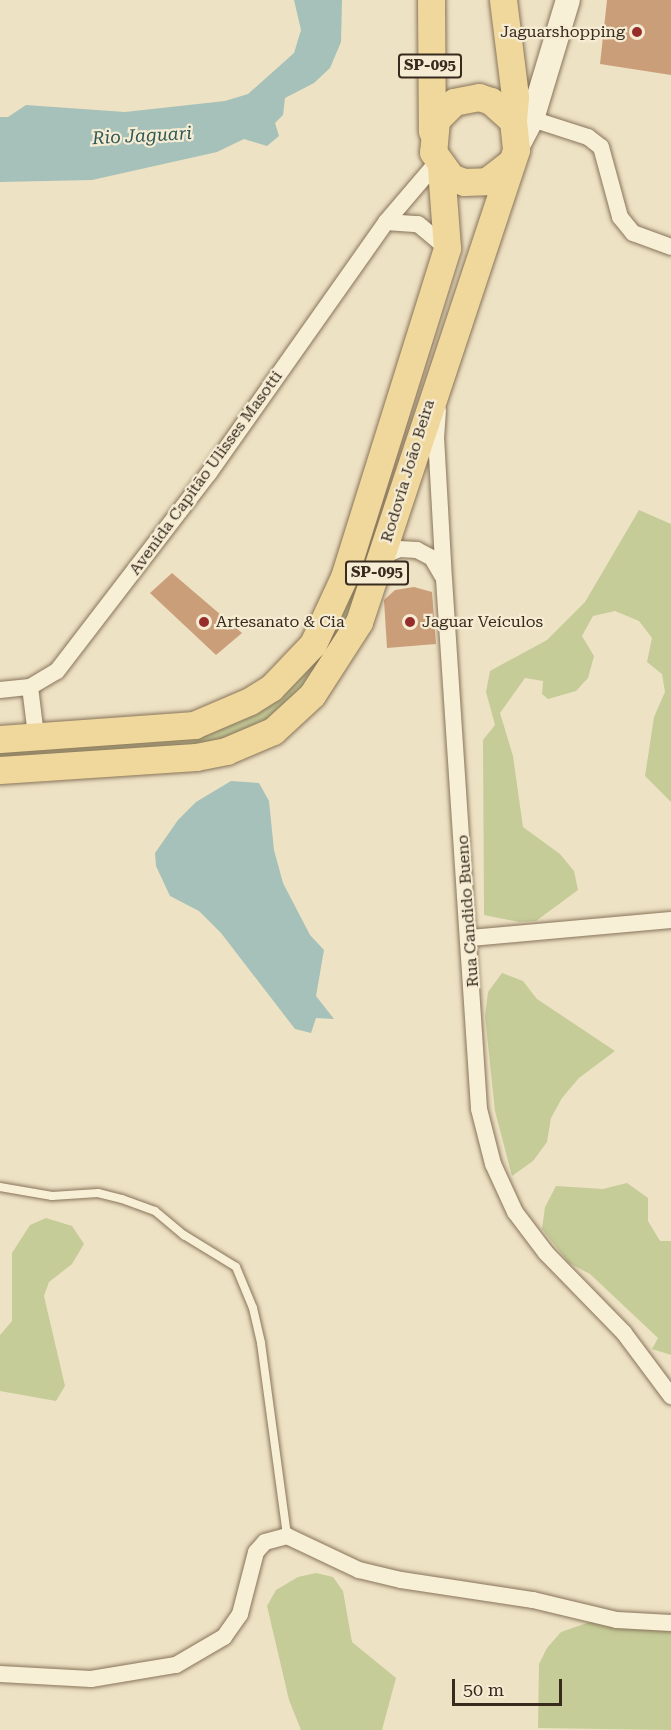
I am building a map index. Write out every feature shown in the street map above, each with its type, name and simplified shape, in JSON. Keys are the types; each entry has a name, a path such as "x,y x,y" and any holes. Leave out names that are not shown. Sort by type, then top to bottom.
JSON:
{"main road":[{"name":"Rodovia João Beira","path":"0,739 194,724 250,701 295,666 313,644 340,588 447,248 439,165 432,132 431,0"},
{"name":"Rodovia João Beira","path":"0,770 196,757 259,739 291,716 327,676 359,622 442,363 514,155 520,113 503,0"},
{"path":"520,113 528,98 542,87 568,0"},
{"name":"SP-095","path":"432,132 444,110 466,98 491,101 520,113"},
{"path":"439,165 464,182 478,183 491,180 514,155"}],"street":[{"path":"520,113 588,137 601,147 620,217 633,233 671,247"},
{"name":"Avenida Capitão Ulisses Masotti","path":"0,690 30,687 57,671 146,555 386,222 439,165"},
{"path":"386,222 418,224 447,248"},
{"name":"Rua Candido Bueno","path":"442,363 436,437 470,938 479,1109 493,1164 515,1212 546,1253 624,1333 671,1396"},
{"path":"382,556 399,549 417,550 432,558 444,579"},
{"path":"30,687 36,735"},
{"path":"470,938 671,920"},
{"path":"0,1674 92,1679 176,1665 224,1637 240,1614 256,1552 265,1542 287,1536 359,1570 401,1580 533,1600 617,1620 671,1623"}],"lane":[{"path":"0,1187 52,1197 98,1193 122,1199 155,1211 184,1235 237,1267 253,1308 262,1351 287,1536"}],"green space":[{"path":"639,510 671,524 671,802 645,776 654,717 665,692 662,674 647,662 652,638 639,621 615,611 593,616 582,636 594,656 588,678 576,691 548,699 542,694 543,681 525,678 500,713 513,756 523,827 560,854 574,871 578,890 536,921 519,922 484,915 483,740 495,725 486,692 490,671 547,640 585,602"},
{"path":"351,577 365,581 322,669 273,718 217,745 0,759 0,747 246,713"},
{"path":"502,973 523,981 537,999 615,1051 579,1078 562,1098 551,1118 547,1142 533,1161 512,1176 495,1111 485,1016 488,992"},
{"path":"627,1183 648,1198 648,1221 660,1241 671,1241 671,1355 652,1349 658,1338 590,1274 569,1263 542,1229 545,1207 556,1186 603,1189"},
{"path":"46,1218 72,1226 84,1244 72,1264 49,1282 44,1296 65,1386 56,1401 0,1391 0,1335 12,1321 12,1253 30,1225"},
{"path":"316,1573 333,1577 343,1591 352,1642 396,1678 382,1730 301,1730 289,1700 267,1606 276,1590 298,1577"},
{"path":"596,1620 671,1623 671,1730 538,1728 539,1664 547,1648 561,1632"}],"water":[{"name":"Rio Jaguari","path":"294,0 342,0 341,42 330,68 314,83 285,98 283,115 275,123 279,136 267,146 244,139 217,152 92,180 0,182 0,117 8,117 26,105 125,112 225,101 248,94 294,53 301,30"},
{"path":"231,781 259,783 269,801 274,850 283,883 310,935 324,950 316,996 334,1019 316,1018 311,1033 295,1029 221,933 199,911 170,896 156,866 155,853 178,820 196,802"}],"building":[{"name":"Jaguarshopping","path":"607,0 671,0 671,75 600,64"},
{"name":"Artesanato & Cia","path":"172,573 242,633 216,655 150,593"},
{"name":"Jaguar Veículos","path":"414,587 432,592 436,644 387,648 384,600 395,590"}],"place":[{"name":"Jaguarshopping","path":"637,32"},
{"name":"Artesanato & Cia","path":"204,622"},
{"name":"Jaguar Veículos","path":"410,622"}]}
